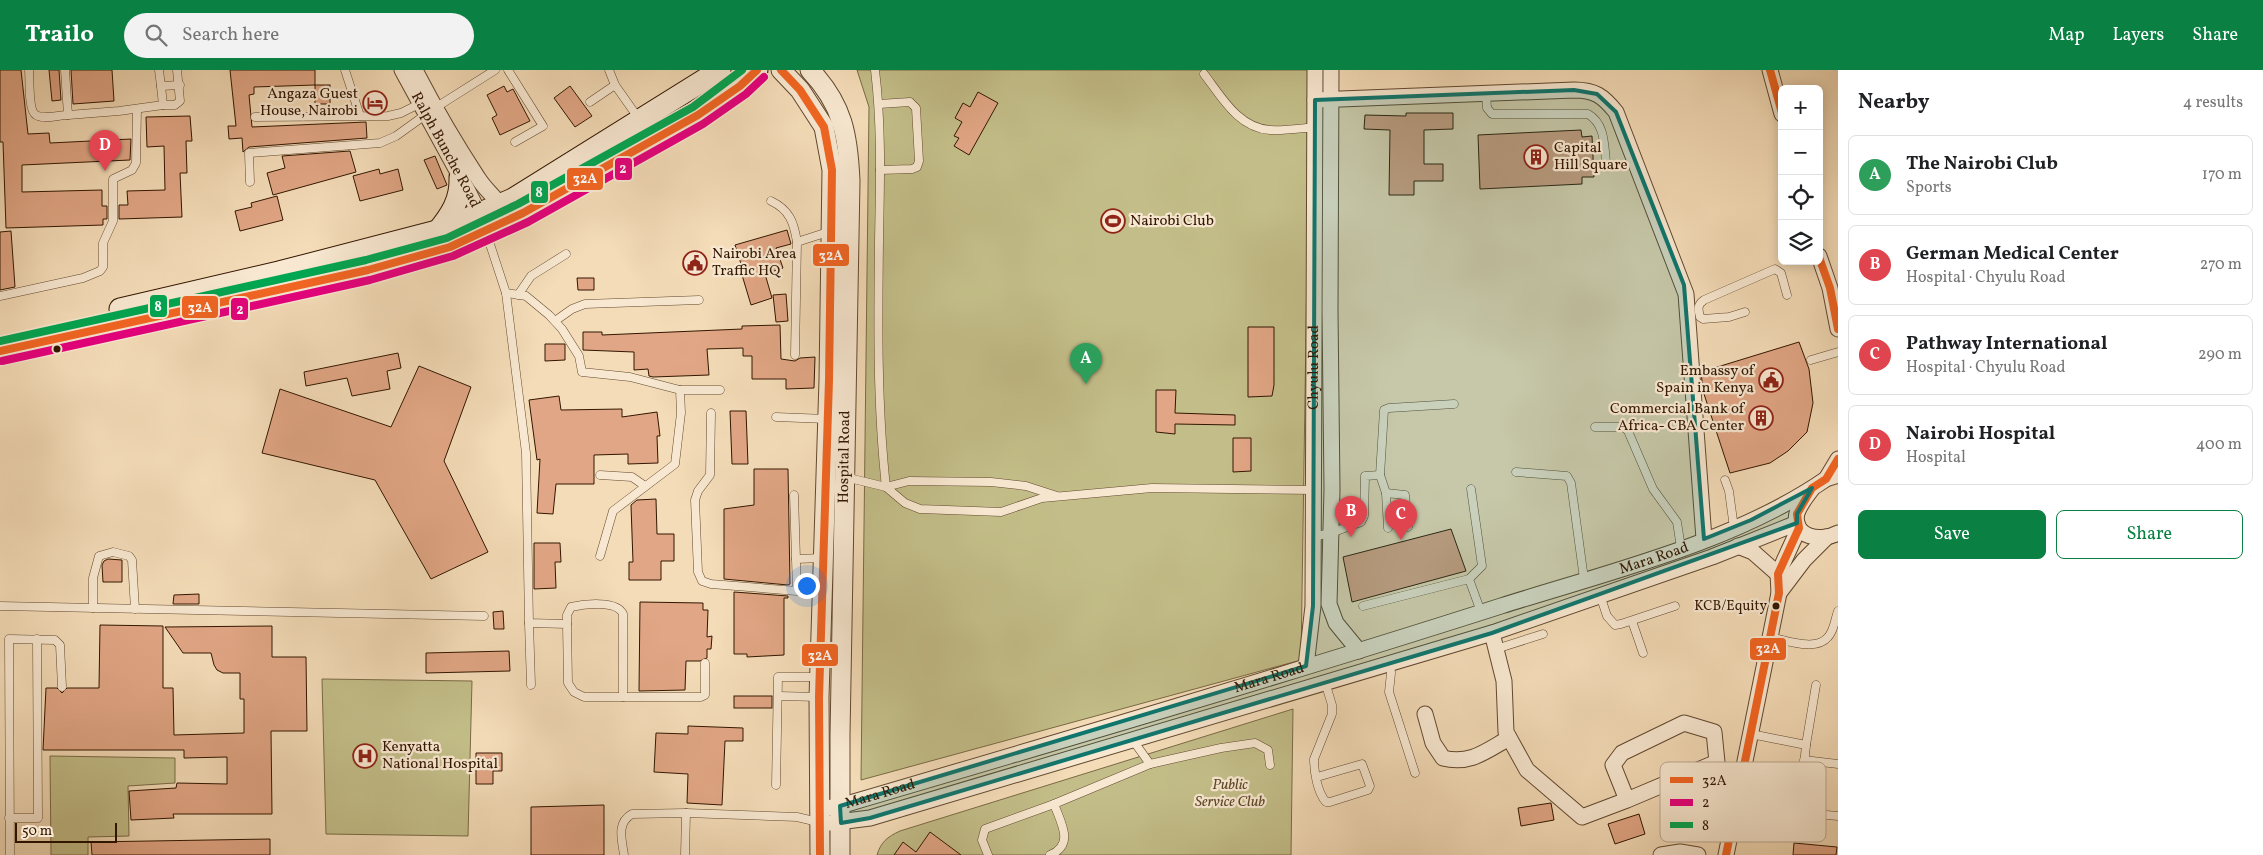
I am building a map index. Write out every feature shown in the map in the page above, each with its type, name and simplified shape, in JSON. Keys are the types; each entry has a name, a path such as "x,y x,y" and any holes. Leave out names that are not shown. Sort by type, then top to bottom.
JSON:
{"main road":[{"path":"505,212 513,199 720,70"},
{"path":"0,351 368,270 450,248 483,223 698,115 740,86 757,70"},
{"path":"436,232 452,212 458,200 460,177"},
{"path":"0,337 279,272 436,232 483,223"}],"street":[{"name":"Ralph Bunche Road","path":"402,70 479,180 505,212"},
{"name":"Ralph Bunche Road","path":"415,70 427,106 483,223"},
{"name":"Hospital Road","path":"781,70 800,90 824,127 832,170 819,697 820,855"},
{"name":"Hospital Road","path":"810,70 831,96 844,123 849,156 850,181 840,855"},
{"name":"Chyulu Road","path":"1306,666 1313,606 1315,70"},
{"name":"Chyulu Road","path":"1331,70 1331,533 1329,604 1336,623 1359,651"},
{"path":"1770,70 1778,99"},
{"path":"1316,100 1586,90 1606,99 1616,112 1686,294 1704,539"},
{"path":"1823,264 1834,286 1838,329"},
{"path":"1832,477 1838,459"},
{"name":"Mara Road","path":"840,815 1063,741 1359,651 1681,548 1734,528 1832,477"},
{"name":"Mara Road","path":"820,816 840,815 870,818 1492,632 1798,525 1797,514 1812,488"},
{"path":"1798,525 1800,532 1810,538 1832,535"},
{"path":"1745,762 1779,593 1778,574 1798,525"},
{"path":"1779,593 1804,560 1832,535"},
{"path":"1738,546 1753,552 1778,574"},
{"path":"1492,632 1504,681 1506,732 1527,770 1582,817 1660,786"},
{"path":"1425,714 1433,743 1443,758 1457,762 1474,758 1509,738"},
{"path":"1627,800 1613,765 1622,752 1684,723 1714,732 1717,762"},
{"path":"1726,855 1729,842"},
{"path":"1661,855 1680,852 1698,855"}],"lane":[{"path":"29,70 32,110 36,115 43,117 163,105 175,106 180,101 180,85 177,70"},
{"path":"65,70 68,114"},
{"path":"159,70 163,105"},
{"path":"345,70 360,116"},
{"path":"255,117 388,116 427,106 495,70"},
{"path":"508,70 542,126 515,142"},
{"path":"609,70 615,85 640,121"},
{"path":"875,70 879,104 880,170 878,372 886,487"},
{"path":"1204,74 1232,111 1255,127 1270,130 1332,127"},
{"path":"161,86 180,85"},
{"path":"590,102 615,85"},
{"path":"1486,93 1487,108 1492,114 1582,114 1593,117 1602,131 1606,162"},
{"path":"879,104 910,102 914,104 916,108 919,161 917,167 912,170 880,170"},
{"path":"250,182 249,153 380,143 396,136 427,106"},
{"path":"0,296 89,276 95,274 103,267 103,243 113,221 113,179 115,176 126,175 136,163 137,109"},
{"path":"771,201 787,211 794,227 796,242 795,355"},
{"path":"483,223 506,293 526,453 531,684"},
{"path":"796,242 831,231"},
{"path":"518,295 531,276 566,254"},
{"path":"1745,312 1729,317 1703,319 1700,317 1698,308 1704,300 1775,269 1781,273 1787,295"},
{"path":"506,293 526,296 555,321 579,356 582,372 630,377 680,390 720,390"},
{"path":"555,321 572,309 585,304 699,300"},
{"path":"1811,360 1838,352"},
{"path":"600,556 613,511 675,464 681,413 680,390"},
{"path":"1388,528 1386,493 1380,475 1384,410 1389,408 1454,404"},
{"path":"711,413 710,476 698,491 696,500 698,572 702,581 712,584 797,590 794,495"},
{"path":"776,418 827,419"},
{"path":"1595,427 1624,427 1628,431 1653,489 1677,522 1681,548"},
{"path":"1516,472 1567,476 1571,482 1584,579"},
{"path":"600,475 632,477 645,486"},
{"path":"1312,537 1331,533 1361,522 1364,516 1365,476 1380,475"},
{"path":"845,477 886,487 905,503 920,509 1001,512 1042,498 1152,488 1313,490"},
{"path":"1725,480 1729,491 1734,528"},
{"path":"886,487 908,481 990,482 1026,486 1058,496"},
{"path":"1363,606 1469,579 1482,566 1471,489"},
{"path":"1386,493 1405,495 1408,527"},
{"path":"93,608 94,567 98,556 113,552 129,556 132,560 134,566 135,609"},
{"path":"796,560 823,558"},
{"path":"1469,579 1481,612"},
{"path":"1600,595 1610,621 1614,624 1632,621 1676,606"},
{"path":"623,697 623,614 615,606 579,605 571,607 567,615 568,683 574,692 584,697 623,697 701,697 705,695 705,663"},
{"path":"0,606 484,616"},
{"path":"1770,637 1812,644 1822,643 1830,636 1838,611"},
{"path":"1632,621 1643,653"},
{"path":"529,623 567,624"},
{"path":"1496,649 1543,634"},
{"path":"10,855 9,639 55,640 60,645 62,687"},
{"path":"9,818 38,818 37,639"},
{"path":"1390,663 1389,692 1415,773"},
{"path":"776,785 778,677 820,677"},
{"path":"1317,777 1362,764 1370,786 1368,790 1326,802 1323,798 1317,777 1314,766 1315,753 1332,714 1332,705 1325,682"},
{"path":"1816,685 1804,760 1821,762"},
{"path":"779,696 819,697"},
{"path":"1751,734 1806,745"},
{"path":"1132,739 1150,764"},
{"path":"988,855 982,840 985,829 1054,804 1150,764 1221,748 1255,743 1268,750 1270,765"},
{"path":"1050,855 1059,851 1064,844 1064,832 1054,804"},
{"path":"685,855 686,813"},
{"path":"624,855 621,825 625,818 632,814 686,813 798,817"},
{"name":"Mara Road","path":"798,817 820,816"},
{"name":"Mara Road","path":"798,817 820,816"}],"highlighted area":[{"path":"1574,90 1597,94 1616,112 1684,285 1704,539 1751,520 1812,488 1797,514 1797,523 1492,633 870,818 841,823 840,806 1306,666 1313,606 1315,100"}],"green space":[{"path":"857,70 1310,70 1301,660 861,780 869,107"},
{"path":"322,679 472,681 468,836 326,834"},
{"name":"Public Service Club","path":"1293,709 1291,855 877,855 885,840 900,831"},
{"path":"50,756 175,758 175,783 128,786 129,836 88,837 88,855 51,855"}],"building":[{"path":"0,70 21,70 28,134 49,133 50,143 131,139 130,160 22,165 22,192 102,190 102,206 107,206 107,219 103,219 103,225 6,228 3,142 0,142"},
{"path":"49,70 59,70 61,100 52,101"},
{"path":"71,70 112,70 114,101 73,104"},
{"path":"230,70 315,70 315,85 254,87 254,94 249,95 252,127 366,122 367,138 249,147 243,152 242,138 229,139 228,126 236,126"},
{"path":"315,85 330,85 330,104 315,104"},
{"path":"504,86 507,92 513,89 530,121 500,135 492,118 497,115 487,95"},
{"path":"570,86 592,116 575,127 554,98"},
{"path":"978,92 998,103 969,155 954,146 959,138 954,136 962,122 955,118 963,103 970,107"},
{"path":"1406,113 1453,113 1453,129 1424,130 1424,164 1443,164 1443,181 1414,181 1414,195 1389,195 1390,130 1364,129 1365,115 1406,116"},
{"path":"190,116 192,141 186,141 187,173 180,173 182,217 119,219 119,205 128,205 127,191 165,190 164,146 147,147 146,117"},
{"name":"Capital Hill Square","path":"1581,130 1582,137 1592,136 1594,177 1582,177 1582,184 1480,189 1478,135"},
{"path":"350,151 356,172 273,195 267,173 285,168 282,156"},
{"path":"435,156 447,185 437,189 424,160"},
{"path":"379,169 380,174 398,169 403,190 360,201 353,176"},
{"path":"277,196 283,220 240,231 235,211 252,207 251,203"},
{"path":"787,230 791,244 776,248 783,268 765,274 772,298 751,305 735,245"},
{"path":"11,231 15,287 0,290 0,232"},
{"path":"577,278 594,278 594,290 578,290"},
{"path":"786,294 788,321 776,322 773,295"},
{"path":"780,325 781,359 795,361 800,358 815,357 814,388 786,389 786,379 752,379 752,356 743,356 743,348 707,349 709,375 653,377 649,376 648,369 634,370 634,352 583,350 583,332 602,332 602,335 742,329 742,326"},
{"path":"1248,327 1274,327 1274,385 1272,396 1248,397"},
{"name":"Commercial Bank of Africa- CBA Center","path":"1799,342 1809,369 1813,403 1807,432 1788,451 1770,463 1730,473 1703,391 1701,372"},
{"path":"545,344 565,344 565,360 545,361"},
{"path":"398,353 401,368 387,371 390,389 352,396 347,378 306,386 304,372"},
{"path":"419,366 471,387 444,461 488,552 431,579 375,480 262,453 280,389 391,427"},
{"path":"1156,390 1176,390 1175,413 1235,415 1235,425 1175,424 1175,434 1156,432"},
{"path":"559,396 561,410 622,409 622,417 657,412 660,436 657,436 658,463 628,464 628,454 594,455 594,484 556,484 553,514 537,513 540,459 537,460 529,400"},
{"path":"730,411 746,411 748,464 732,464"},
{"path":"1233,438 1251,438 1251,471 1233,472"},
{"path":"754,469 788,469 790,584 788,585 724,579 724,509 754,505"},
{"path":"656,499 657,534 674,534 674,561 661,561 661,580 629,580 629,562 633,562 631,505 637,500"},
{"path":"1451,529 1466,571 1352,602 1343,557"},
{"path":"534,543 560,543 561,562 555,562 556,588 534,589"},
{"path":"108,559 122,560 122,582 103,582 102,565"},
{"path":"734,592 788,596 788,598 784,598 784,655 747,657 747,654 734,654"},
{"path":"199,594 199,604 173,604 174,595"},
{"path":"640,602 703,603 703,610 708,610 707,637 712,636 711,649 707,649 707,658 700,661 686,661 685,690 639,691"},
{"path":"503,611 504,629 494,629 493,612"},
{"path":"100,625 163,626 163,688 173,688 174,735 244,733 244,699 240,699 240,673 223,673 217,670 211,653 183,653 165,627 272,626 272,657 306,657 307,731 271,731 272,814 173,814 174,818 131,820 129,791 176,788 177,783 227,784 227,757 184,758 184,750 43,750 46,688 57,688 62,693 67,688 99,688"},
{"path":"509,651 510,671 426,673 426,653"},
{"path":"734,696 772,696 772,708 734,708"},
{"path":"688,726 743,728 743,741 725,741 722,805 687,803 688,774 654,772 656,733 688,734"},
{"path":"476,753 502,753 502,771 493,771 493,784 476,784"},
{"path":"1551,803 1554,820 1521,826 1518,808"},
{"path":"604,805 604,855 531,855 531,807"},
{"path":"1639,814 1645,834 1615,844 1608,824"},
{"path":"930,832 961,855 894,855 903,842 916,852"},
{"path":"270,839 270,855 92,855 91,842"},
{"path":"1794,843 1837,847 1836,855 1793,855"}],"transit line":[{"name":"8","path":"0,341 366,260 447,238 518,204 693,107 742,70"},
{"name":"32A","path":"0,351 368,270 450,247 523,213 698,115 740,86 757,70"},
{"name":"32A","path":"781,70 800,90 824,127 832,170 829,380 819,697 820,855"},
{"name":"32A","path":"1770,70 1778,99"},
{"name":"2","path":"2,361 370,280 453,256 528,222 703,124 746,94 764,77"},
{"name":"32A","path":"1822,265 1830,288 1838,329"},
{"name":"32A","path":"1745,762 1779,593 1778,574 1799,528 1797,514 1812,488 1826,479 1838,459"},
{"name":"32A","path":"1726,855 1729,842"}],"place":[{"name":"Angaza Guest House, Nairobi","path":"375,103"},
{"name":"Capital Hill Square","path":"1536,157"},
{"name":"Nairobi Hospital","path":"105,171"},
{"name":"Nairobi Club","path":"1113,221"},
{"name":"Nairobi Area Traffic HQ","path":"695,263"},
{"name":"Embassy of Spain in Kenya","path":"1771,380"},
{"name":"The Nairobi Club","path":"1086,384"},
{"name":"Commercial Bank of Africa- CBA Center","path":"1761,418"},
{"name":"German Medical Center","path":"1351,537"},
{"name":"Pathway International","path":"1401,540"},
{"name":"KCB/Equity","path":"1776,606"},
{"name":"Kenyatta National Hospital","path":"365,756"}]}
